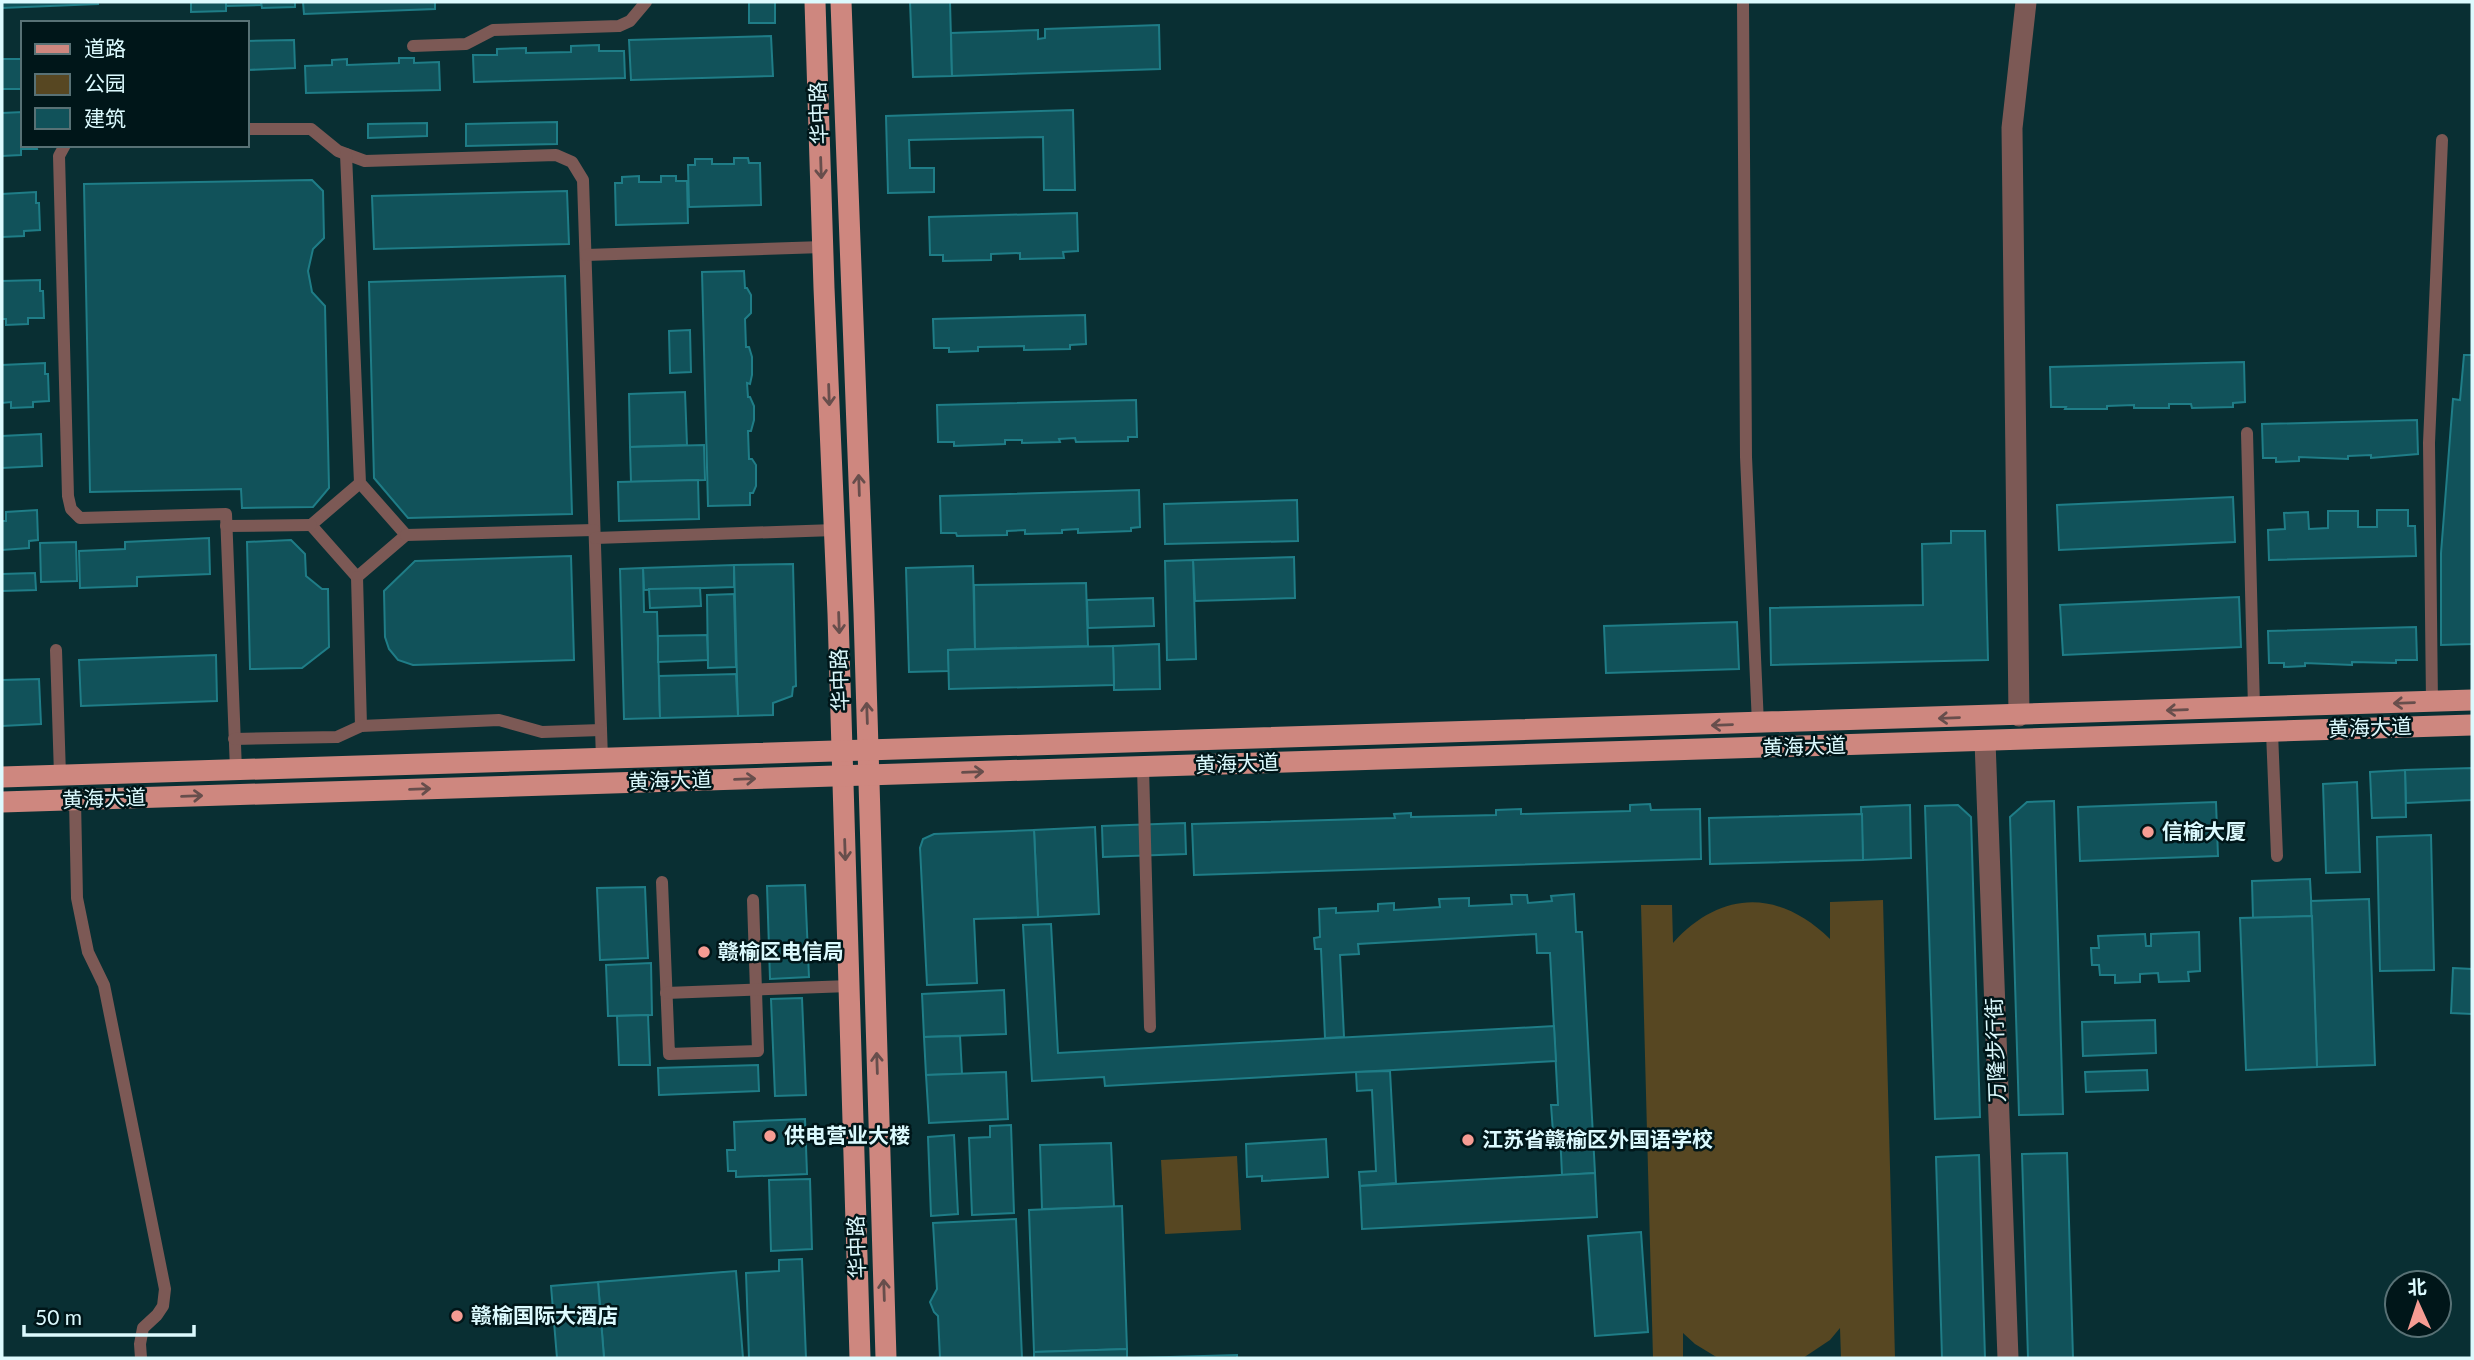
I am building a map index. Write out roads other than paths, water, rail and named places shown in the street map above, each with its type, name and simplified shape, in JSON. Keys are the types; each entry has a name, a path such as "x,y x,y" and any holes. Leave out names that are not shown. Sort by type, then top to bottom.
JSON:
{"main road":[{"name":"华中路","path":"816,2 860,1358"},
{"name":"华中路","path":"841,2 869,775 886,1358"},
{"name":"黄海大道","path":"2,777 2472,700"},
{"name":"黄海大道","path":"2,802 2472,725"}],"street":[{"path":"2019,716 2012,128 2026,2"},
{"name":"万隆步行街","path":"1985,741 2008,1358"}],"lane":[{"path":"413,46 466,44 493,30 619,26 630,20 646,2"},
{"path":"1743,2 1746,457 1758,724"},
{"path":"248,129 311,129 338,151 365,162 556,155 572,162 583,180 602,759"},
{"path":"2432,702 2429,443 2442,140"},
{"path":"64,147 59,156 68,496 71,509 80,518 226,514 236,770"},
{"path":"346,154 360,483 406,535"},
{"path":"586,255 823,247"},
{"path":"2247,433 2254,708"},
{"path":"226,526 311,525 360,483"},
{"path":"311,525 357,578 361,726"},
{"path":"357,578 406,535 835,530"},
{"path":"56,650 60,775"},
{"path":"234,739 337,737 361,726 499,720 542,732 601,730"},
{"path":"2272,732 2277,856"},
{"path":"1143,767 1150,1027"},
{"path":"75,800 77,898 88,952 104,985 165,1289 163,1306 143,1328 141,1358"},
{"path":"662,882 669,1054 758,1051 753,900"},
{"path":"666,993 849,986"}],"place":[{"name":"信榆大厦","path":"2148,832"},
{"name":"赣榆区电信局","path":"704,952"},
{"name":"供电营业大楼","path":"770,1136"},
{"name":"江苏省赣榆区外国语学校","path":"1468,1140"},
{"name":"赣榆国际大酒店","path":"457,1316"}]}
